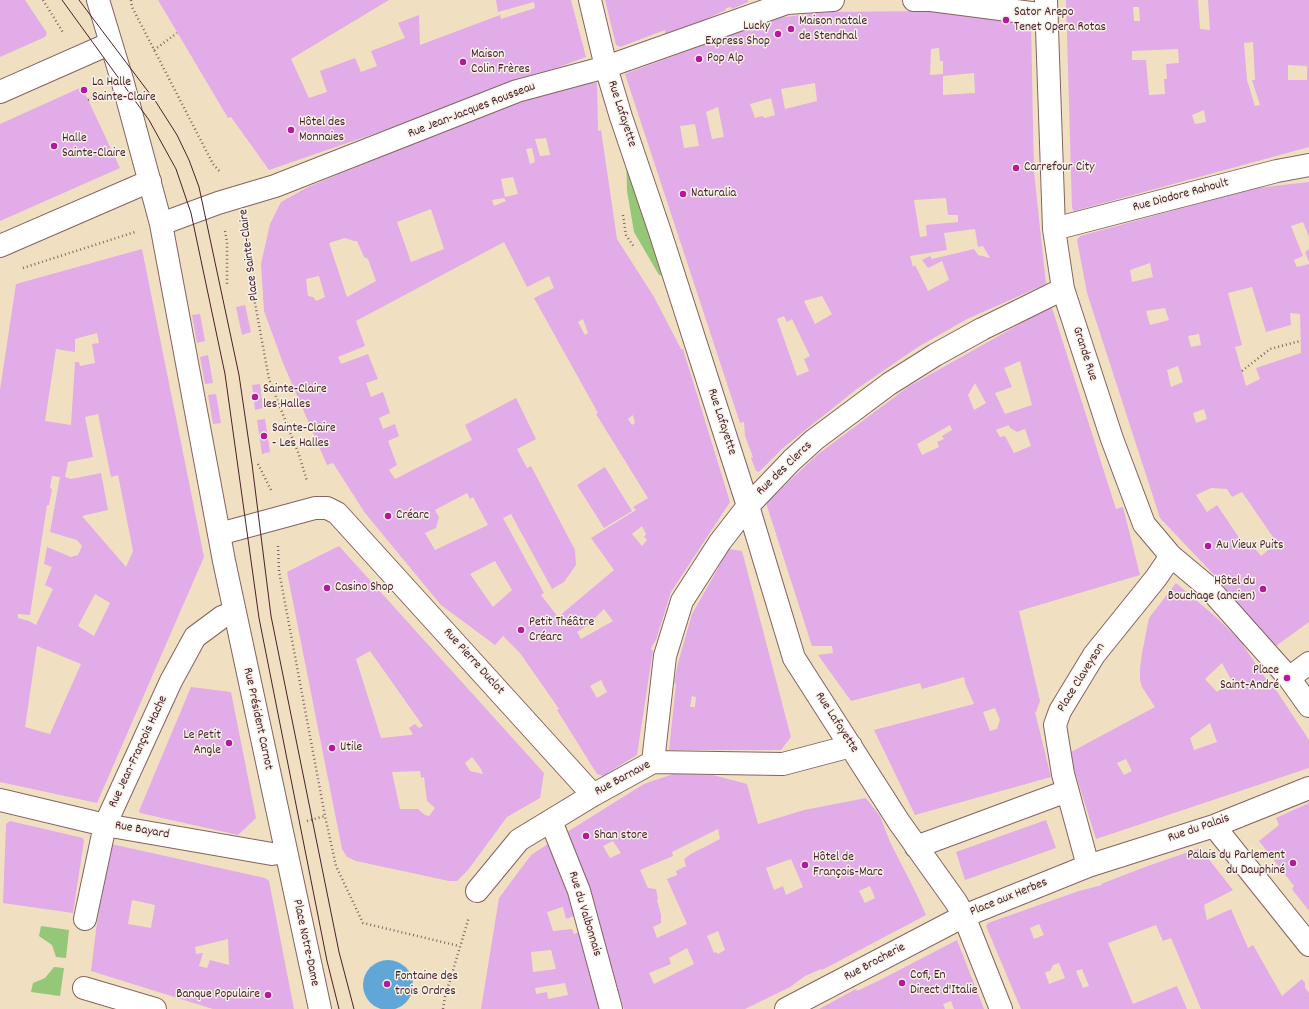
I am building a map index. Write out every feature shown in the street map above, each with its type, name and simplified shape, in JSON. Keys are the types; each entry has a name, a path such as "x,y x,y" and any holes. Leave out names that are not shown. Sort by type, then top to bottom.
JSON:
{"street":[{"path":"98,0 150,180 161,224 219,534 316,508"},
{"name":"Rue Lafayette","path":"590,0 606,67 748,506 794,658 899,822"},
{"name":"Rue Jean-Jacques Rousseau","path":"161,224 218,203 243,197 377,147 517,91 606,67 787,3 833,0"},
{"path":"914,0 1046,8"},
{"name":"Grande Rue","path":"1046,8 1054,229 1063,289 1104,415 1144,524 1171,556 1207,586 1266,654 1289,678"},
{"path":"0,92 111,43"},
{"name":"Rue Diodore Rahoult","path":"1054,229 1277,171 1309,165"},
{"path":"0,246 150,180"},
{"name":"Rue des Clercs","path":"653,762 665,656 682,601 720,542 748,506 803,450 889,384 982,328 1063,289"},
{"name":"Rue Pierre Duclot","path":"316,508 327,508 336,513 353,529 593,795"},
{"name":"Rue Président Carnot","path":"219,534 291,876"},
{"name":"Place Claveyson","path":"1088,866 1067,791 1055,725 1060,711 1094,654 1156,578 1171,556"},
{"name":"Rue Jean-François Hache","path":"85,918 105,825 171,681 195,637 222,617 235,612"},
{"path":"1309,663 1289,678 1309,706"},
{"name":"Rue Barnave","path":"477,891 506,853 519,840 593,795 653,762 783,764 851,746"},
{"name":"Rue du Palais","path":"1088,866 1214,826 1309,788"},
{"path":"916,847 1067,791"},
{"name":"Rue Bayard","path":"0,805 272,854 285,852"},
{"name":"Rue du Valbonnais","path":"551,821 579,891 611,1009"},
{"name":"Place aux Herbes","path":"899,822 964,916 1088,866"},
{"path":"1214,826 1309,945"},
{"name":"Place Notre-Dame","path":"291,876 320,1009"},
{"path":"964,916 1001,1009"},
{"name":"Rue Brocherie","path":"786,1009 964,916"},
{"path":"84,988 155,1009"}],"path":[{"name":"Place Sainte-Claire","path":"131,0 132,7 213,164 243,197 252,287 270,379 299,455 316,508"},
{"path":"154,50 178,33"},
{"path":"88,100 94,97"},
{"name":"Place Sainte-Claire","path":"218,203 227,242 227,286"},
{"path":"22,269 161,224"},
{"path":"1242,372 1270,349 1300,341"},
{"path":"279,571 324,816 336,866 362,923 459,946"},
{"path":"443,1009 459,946 477,891"}],"green space":[{"path":"626,153 667,276 659,275 634,232 627,191"},
{"path":"41,926 69,930 66,958 56,957 52,945 39,936"},
{"path":"54,967 64,968 60,996 31,992 33,983 45,978"}],"water":[{"name":"Fontaine des trois Ordres","path":"383,960 393,960 406,967 413,980 413,990 406,1003 393,1010 383,1010 374,1006 367,999 363,990 363,980 367,971 374,964"}],"building":[{"path":"0,0 25,0 47,33 45,37 0,57"},
{"path":"158,0 389,0 291,59 309,98 327,92 320,71 355,58 361,72 377,66 371,51 405,38 398,23 419,15 420,45 500,15 501,19 535,8 534,2 498,12 496,0 571,0 586,57 556,68 515,79 431,114 269,170 231,117 228,118"},
{"path":"605,0 748,0 748,2 732,9 731,7 726,8 726,10 702,21 665,34 665,30 620,47 616,45"},
{"path":"1066,0 1198,0 1200,29 1210,30 1208,0 1309,0 1309,147 1074,211 1072,208","holes":["1133,7 1139,7 1140,21 1134,21","1253,42 1255,80 1252,80 1260,105 1255,106 1247,80 1244,43","1178,49 1179,63 1166,64 1167,79 1164,79 1165,94 1149,95 1146,60 1132,60 1132,51","1288,65 1307,66 1307,80 1288,80","1204,110 1206,122 1195,124 1192,115"]},
{"path":"932,11 961,16 960,14 1031,22 1034,172 1046,284 967,319 918,347 858,388 784,447 759,472 756,471 751,458 753,457 745,436 744,422 740,423 625,74 776,18 828,12","holes":["939,48 940,61 943,61 943,74 930,75 931,49","974,73 975,93 943,95 943,76","815,83 817,101 785,109 781,89","771,98 775,115 765,118 762,116 755,118 750,104","718,107 724,137 712,139 706,112","695,124 699,146 684,148 680,126","946,198 948,215 958,215 958,222 926,225 927,236 920,237 914,200","975,229 978,247 983,246 990,258 978,255 974,249 932,259 930,256 922,260 928,268 942,261 949,280 928,291 915,265 913,267 910,256 947,250 944,233","822,296 832,314 815,324 804,301","784,316 787,322 792,319 810,356 804,359 809,371 797,376 777,319"]},
{"path":"590,83 597,83 598,131 601,130 617,239 654,297 681,349 683,349 730,502 671,592 656,640 651,650 653,650 637,755 603,776 597,774 557,710 559,709 520,653 503,636 495,645 441,605 365,513 333,463 327,465 283,363 264,311 261,264 270,224 281,202 308,187 515,102","holes":["546,138 550,155 540,156 535,139","532,148 535,162 530,164 526,149","513,177 518,194 505,197 501,179","504,198 506,201 494,206 492,200","431,209 444,249 411,262 397,222","345,238 357,241 364,257 368,259 376,281 347,297 329,243","504,242 527,287 549,276 554,288 534,298 598,413 596,414 648,498 633,507 636,510 591,538 614,570 558,617 541,595 544,593 503,518 511,514 552,589 564,582 576,565 575,550 531,466 527,468 517,449 536,439 516,398 465,425 472,440 395,479 389,470 397,465 388,441 399,436 395,424 383,429 379,418 390,413 383,392 371,397 366,383 378,379 368,354 341,364 338,357 365,346 356,321","319,276 325,297 316,301 313,297 308,296 306,279","583,319 588,333 585,335 578,322","633,415 635,423 632,425 628,419","467,493 470,499 473,497 488,525 435,550 425,533 436,528 439,517 435,510","642,526 646,534 644,537 647,540 642,546 632,534","495,561 512,590 493,607 470,574","604,609 613,621 581,639 577,632 588,625","601,680 607,692 597,698 590,686"]},
{"name":"Halle Sainte-Claire","path":"82,87 120,168 0,221 0,124"},
{"path":"1309,182 1309,237 1303,222 1291,226 1303,256 1294,260 1297,267 1309,264 1309,622 1273,648 1216,577 1160,518 1087,293 1077,240 1080,236 1256,188","holes":["1150,263 1153,277 1132,282 1130,270","1252,287 1266,332 1291,325 1290,313 1300,314 1301,353 1256,368 1260,379 1246,386 1235,347 1242,345 1228,293","1165,308 1169,320 1150,325 1146,311","1199,334 1201,345 1191,347 1188,336","1178,366 1183,382 1171,387 1167,370","1204,409 1207,419 1196,423 1193,413","1211,488 1227,489 1232,497 1242,492 1277,543 1261,556 1249,541 1244,545 1217,505 1207,512 1196,495"]},
{"path":"142,249 204,557 97,803 0,782 0,390 16,284","holes":["97,333 99,343 92,344 95,363 80,366 79,362 75,362 71,425 45,421 56,349 75,352 75,339","98,414 111,477 118,475 133,551 126,567 82,516 108,510 101,473 71,479 65,477 68,462 93,457 85,417","52,476 60,477 50,532 77,540 82,546 78,555 71,557 47,547 44,564 52,567 45,585 53,589 36,625 18,618 18,614 30,615 47,505 49,505 52,489 50,488","95,594 110,603 94,636 78,626","37,646 81,664 50,734 25,727"]},
{"path":"1309,249 1309,262 1305,252"},
{"path":"245,305 251,332 242,335 236,307"},
{"path":"1050,307 1052,308 1116,509 1123,507 1140,575 1019,611 1040,701 1035,712 1051,777 915,815 874,730 974,704 964,677 922,689 920,683 851,701 818,655 833,653 832,646 812,646 766,503 817,455 908,387","holes":["1020,361 1032,405 1005,414 995,393 1012,387 1004,368","975,383 986,403 974,410 968,395","950,425 952,430 942,436 944,439 937,442 939,447 922,455 917,444","1009,425 1009,427 1017,432 1025,429 1031,446 1014,453 1005,436 1000,437 996,430","995,708 1000,720 997,729 990,731 983,712"]},
{"path":"200,314 205,341 197,343 192,315"},
{"path":"208,355 213,383 205,384 200,357"},
{"path":"260,384 263,408 255,410 252,385"},
{"path":"216,394 221,423 213,424 208,395"},
{"name":"Sainte-Claire - Les Halles","path":"265,419 270,452 262,454 257,420"},
{"path":"605,467 632,511 604,528 577,485"},
{"path":"339,546 544,773 540,798 507,817 468,870 457,881 449,881 356,861 347,857 342,849 287,572","holes":["370,651 423,726 419,728 415,724 409,728 413,734 381,738 356,659","472,757 483,774 470,771 465,763","420,771 421,778 424,777 427,801 435,808 429,816 425,815 418,809 400,809 392,772"]},
{"path":"729,549 742,551 791,737 781,750 669,750 676,684 674,683 692,614","holes":["692,696 696,697 695,707 690,707"]},
{"path":"1176,583 1217,618 1241,642 1272,688 1274,687 1309,740 1309,768 1096,839 1069,753 1155,707 1142,687 1140,680 1142,653 1149,618","holes":["1222,663 1232,681 1217,692 1205,679","1210,723 1217,742 1194,750 1190,738","1126,759 1132,771 1124,775 1117,763"]},
{"path":"191,687 231,692 256,818 238,835 140,813 139,811"},
{"path":"673,774 713,775 747,784 758,824 804,810 866,798 880,816 890,842 926,915 822,970 821,969 805,976 790,987 745,1009 624,1009 599,927 567,832 644,784","holes":["718,829 720,839 684,859 686,866 676,871 677,875 667,879 687,924 657,938 653,927 661,923 661,915 656,889 648,888 640,870 673,856 672,852","613,841 621,853 610,858 603,846","791,859 803,887 786,895 783,886 774,890 766,868","870,886 875,898 865,903 859,891","718,931 725,950 718,954 716,952 714,953 707,936","687,948 694,964 654,984 649,973 671,964 669,958"]},
{"name":"Palais du Parlement du Dauphiné","path":"1309,803 1309,911 1292,889 1294,886 1259,841 1279,825 1276,818"},
{"path":"1046,820 1056,848 965,880 956,852"},
{"path":"10,821 83,838 84,841 73,913 3,903 6,824"},
{"path":"111,844 265,878 269,881 294,1009 213,1009 91,971 97,922","holes":["132,900 155,905 151,928 128,924","228,939 229,965 210,960 207,968 199,966 203,953 196,954 195,947"]},
{"path":"548,844 570,900 574,916 566,919 563,907 547,912 553,931 572,929 574,934 579,932 601,1009 481,1009 499,898 531,855","holes":["551,950 556,969 533,972 531,952","565,983 568,995 548,999 547,992 536,994 535,988"]},
{"path":"1200,848 1233,890 1204,905 1207,920 1231,909 1248,948 1253,945 1282,996 1302,979 1305,983 1305,988 1309,993 1309,1009 1201,1009 1171,938 1163,941 1156,925 1108,943 1133,1004 1177,986 1187,1009 1021,1009 986,926 988,923 1079,891 1102,885 1101,884","holes":["1039,924 1044,935 1034,939 1030,928","1059,963 1065,978 1049,984 1045,972 1050,971 1053,965","1082,969 1089,986 1083,988 1076,971"]},
{"path":"957,940 984,1009 954,1009 951,1001 943,1004 945,1009 819,1009 856,989 857,991 882,979"}],"tram line":[{"path":"62,0 149,120 176,169 191,213 225,374 259,618 327,961 339,1009"},
{"path":"79,0 156,102 177,135 189,160 199,187 239,375 271,616 339,952 354,1009"}],"place":[{"name":"Sator Arepo Tenet Opera Rotas","path":"1006,20"},
{"name":"Maison natale de Stendhal","path":"791,29"},
{"name":"Lucky Express Shop","path":"778,34"},
{"name":"Pop Alp","path":"699,59"},
{"name":"Maison Colin Frères","path":"463,62"},
{"name":"La Halle Sainte-Claire","path":"84,90"},
{"name":"Hôtel des Monnaies","path":"291,130"},
{"name":"Halle Sainte-Claire","path":"54,146"},
{"name":"Carrefour City","path":"1016,168"},
{"name":"Naturalia","path":"683,194"},
{"name":"Sainte-Claire les Halles","path":"255,397"},
{"name":"Sainte-Claire - Les Halles","path":"264,436"},
{"name":"Créarc","path":"388,516"},
{"name":"Au Vieux Puits","path":"1208,546"},
{"name":"Casino Shop","path":"327,588"},
{"name":"Hôtel du Bouchage (ancien)","path":"1263,589"},
{"name":"Petit Théâtre Créarc","path":"521,630"},
{"name":"Place Saint-André","path":"1287,678"},
{"name":"Le Petit Angle","path":"229,743"},
{"name":"Utile","path":"332,748"},
{"name":"Shan store","path":"586,836"},
{"name":"Palais du Parlement du Dauphiné","path":"1293,863"},
{"name":"Hôtel de François-Marc","path":"805,865"},
{"name":"Cofi, En Direct d'Italie","path":"902,983"},
{"name":"Fontaine des trois Ordres","path":"387,984"},
{"name":"Banque Populaire","path":"268,995"}]}
